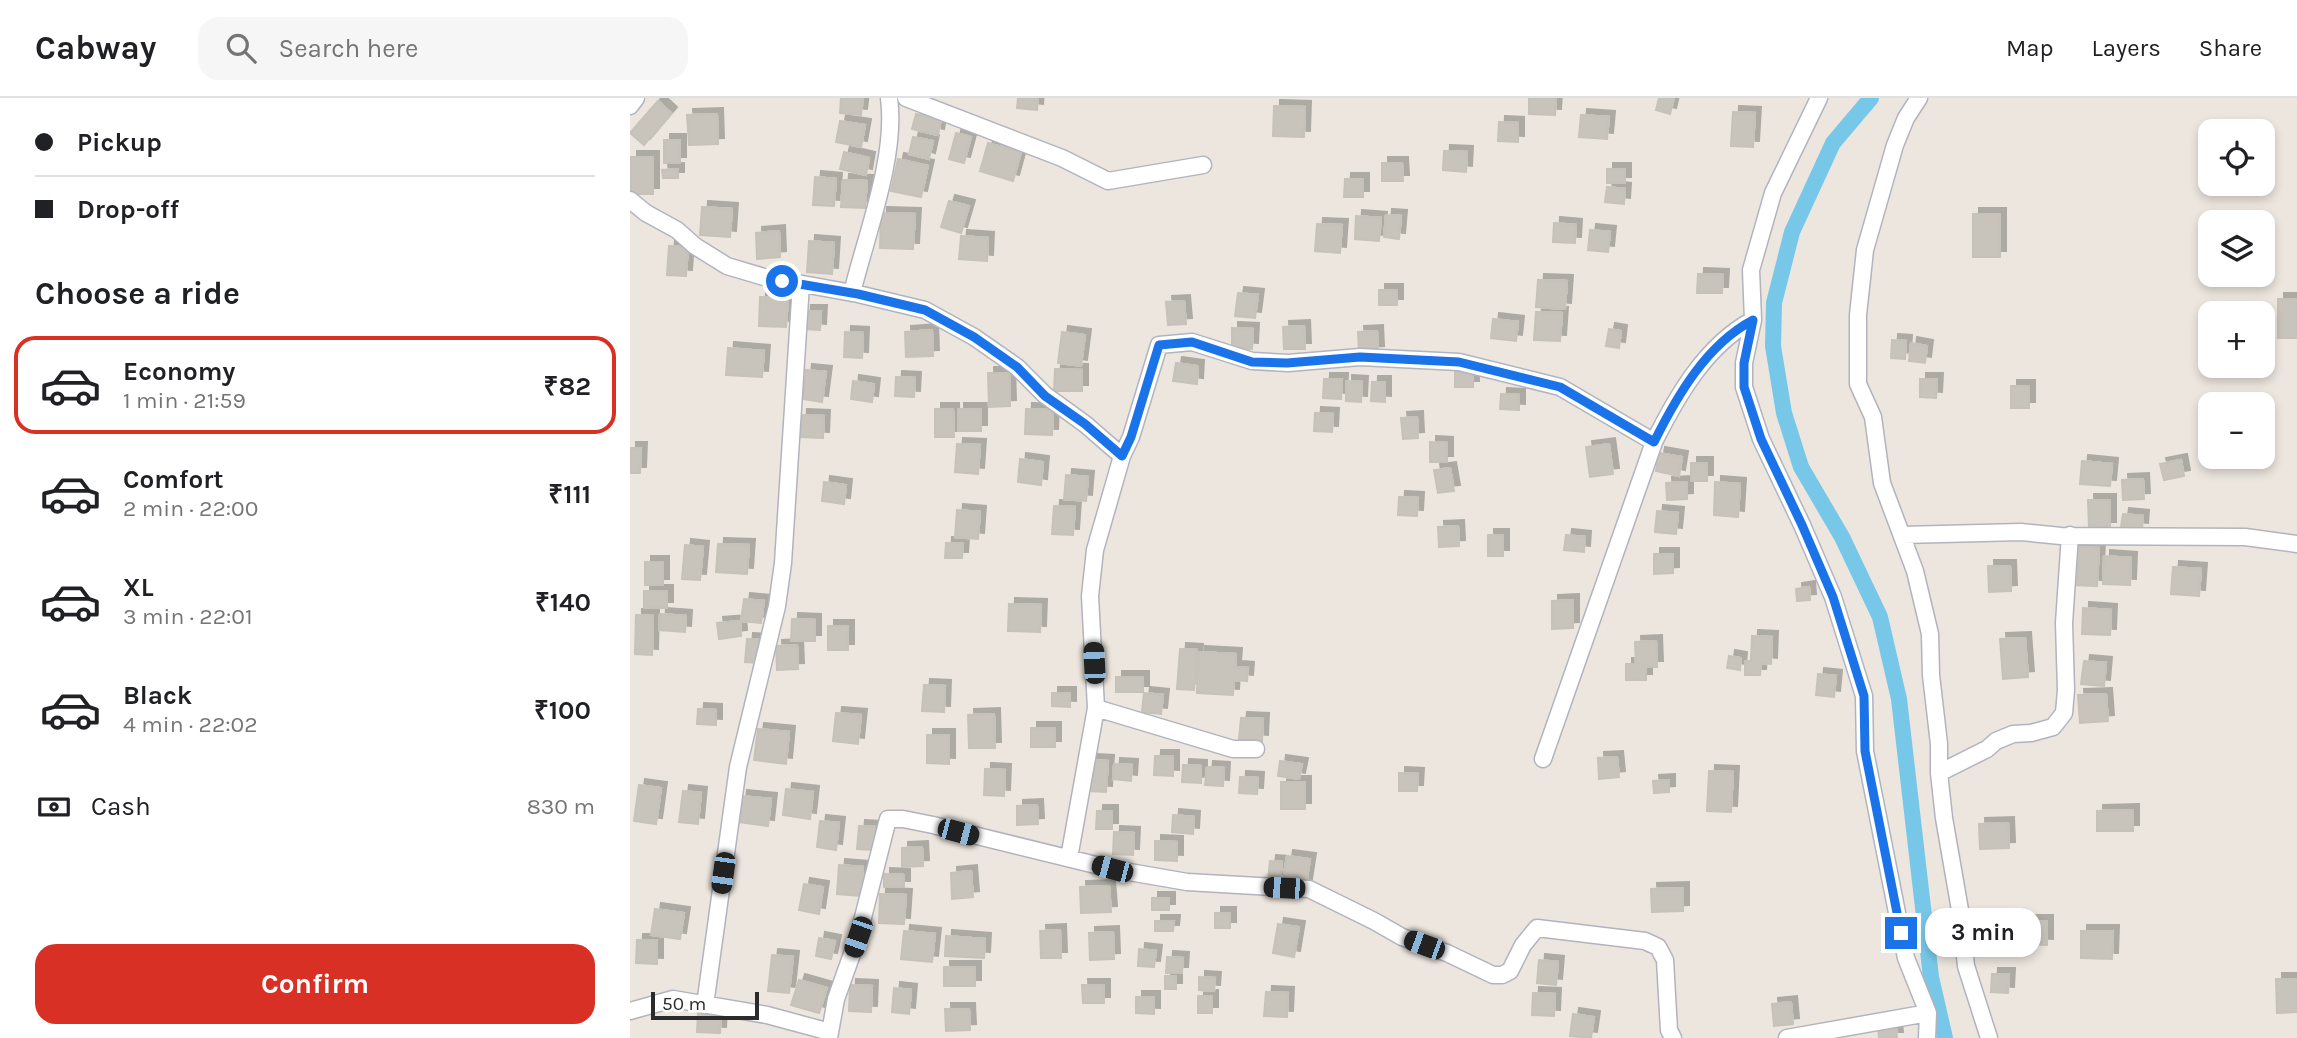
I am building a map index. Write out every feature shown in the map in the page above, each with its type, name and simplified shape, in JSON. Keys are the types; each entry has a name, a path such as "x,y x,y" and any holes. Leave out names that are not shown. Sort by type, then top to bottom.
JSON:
{"street":[{"path":"630,106 636,98"},
{"path":"852,293 884,170 890,131 889,98"},
{"path":"906,98 1062,158 1108,181 1203,166"},
{"path":"1819,98 1773,193 1751,270 1753,320 1744,363 1744,387 1761,439 1833,597 1864,696 1865,751 1906,958 1928,1013 1927,1038"},
{"path":"1919,98 1906,118 1895,145 1865,250 1856,345 1858,384 1873,417 1881,483 1915,571 1930,635 1939,774 1961,910 1966,966 1989,1038"},
{"path":"630,200 727,266 764,277 925,310 974,337 1017,367 1045,396 1085,424 1122,456"},
{"path":"705,1006 738,767 777,606 782,574 801,284"},
{"path":"1543,759 1654,442 1676,399 1706,360 1743,325 1753,320"},
{"path":"1069,858 1096,708 1090,596 1094,561 1113,482 1131,437 1159,345 1192,342 1252,362 1287,363 1360,357 1459,362 1560,387 1654,442"},
{"path":"1902,536 2021,532 2245,537 2297,544"},
{"path":"1939,774 1987,750 1996,741 2013,734 2031,733 2053,727 2064,713 2064,623 2070,535"},
{"path":"1096,708 1233,749 1256,749"},
{"path":"630,1011 673,999 754,1013 830,1035 836,999 858,937 888,819 903,819 1112,869 1187,882 1309,889 1402,937 1447,953 1493,975 1510,971 1523,945 1537,928 1645,941 1658,947 1665,960 1669,1030 1673,1038"},
{"path":"1787,1038 1928,1013"}],"building":[{"path":"841,98 863,98 861,115 840,113"},
{"path":"1018,98 1038,98 1037,110 1017,108"},
{"path":"1529,98 1556,98 1555,115 1529,114"},
{"path":"1659,98 1674,98 1670,114 1656,110"},
{"path":"658,101 671,113 644,145 630,133"},
{"path":"1274,106 1305,107 1304,137 1273,136"},
{"path":"1733,112 1755,113 1753,147 1731,146"},
{"path":"717,114 718,144 689,145 687,115"},
{"path":"916,114 941,119 938,135 912,129"},
{"path":"1581,115 1609,117 1607,139 1579,137"},
{"path":"840,121 865,125 861,147 836,142"},
{"path":"1499,122 1518,123 1518,142 1498,141"},
{"path":"956,133 971,137 964,163 949,159"},
{"path":"913,137 933,141 929,159 909,154"},
{"path":"664,140 680,140 680,163 664,163"},
{"path":"988,143 1021,152 1013,181 980,171"},
{"path":"1444,151 1467,152 1466,172 1443,170"},
{"path":"844,152 869,158 866,175 840,169"},
{"path":"631,157 653,157 653,194 631,194"},
{"path":"898,159 928,166 921,197 891,191"},
{"path":"1382,163 1402,163 1403,181 1382,181"},
{"path":"678,169 678,178 663,178 662,170"},
{"path":"1607,169 1625,169 1625,183 1607,183"},
{"path":"815,177 836,179 834,206 813,205"},
{"path":"1345,179 1363,179 1363,197 1344,197"},
{"path":"843,180 867,181 865,208 841,207"},
{"path":"1607,187 1625,189 1624,204 1605,202"},
{"path":"949,201 969,206 961,233 941,227"},
{"path":"702,207 732,209 730,237 700,235"},
{"path":"881,213 915,214 913,249 880,248"},
{"path":"1973,214 2000,214 2000,257 1973,257"},
{"path":"1386,215 1401,216 1399,239 1384,237"},
{"path":"1356,216 1381,218 1379,241 1355,239"},
{"path":"1554,223 1576,225 1575,243 1553,242"},
{"path":"1317,224 1342,225 1340,253 1315,251"},
{"path":"1590,230 1610,232 1608,252 1588,250"},
{"path":"779,231 780,257 757,259 756,233"},
{"path":"961,236 988,238 987,261 959,259"},
{"path":"809,241 834,243 832,274 807,272"},
{"path":"669,246 688,247 686,276 667,275"},
{"path":"1698,274 1723,275 1722,293 1697,293"},
{"path":"1538,280 1567,281 1565,309 1536,307"},
{"path":"1379,290 1397,290 1397,305 1379,305"},
{"path":"1238,293 1258,295 1255,318 1235,316"},
{"path":"760,297 788,298 786,327 759,326"},
{"path":"2278,299 2297,299 2297,338 2278,338"},
{"path":"1184,301 1186,324 1168,325 1166,302"},
{"path":"805,311 821,311 820,330 804,329"},
{"path":"1536,312 1562,313 1560,341 1534,340"},
{"path":"1493,319 1518,322 1516,341 1491,338"},
{"path":"1304,326 1305,349 1284,349 1283,327"},
{"path":"1232,328 1253,329 1252,349 1232,348"},
{"path":"1609,329 1621,331 1619,348 1606,346"},
{"path":"932,330 933,356 906,357 905,332"},
{"path":"1377,331 1378,352 1359,353 1358,332"},
{"path":"845,332 863,333 862,358 844,357"},
{"path":"1062,332 1085,335 1081,366 1058,363"},
{"path":"1892,340 1906,341 1905,359 1891,358"},
{"path":"1911,343 1927,346 1925,363 1909,361"},
{"path":"728,348 764,351 762,377 726,375"},
{"path":"1176,363 1198,366 1197,384 1173,381"},
{"path":"1455,368 1473,368 1473,387 1455,387"},
{"path":"1055,369 1082,370 1082,391 1054,391"},
{"path":"806,370 826,372 822,402 803,399"},
{"path":"988,373 1009,373 1010,406 989,407"},
{"path":"896,377 915,378 914,397 895,396"},
{"path":"1324,379 1342,379 1341,399 1323,398"},
{"path":"1920,379 1937,379 1936,398 1920,397"},
{"path":"853,381 874,384 872,402 851,399"},
{"path":"1346,381 1362,382 1361,402 1346,401"},
{"path":"1372,382 1385,382 1385,402 1371,401"},
{"path":"2011,386 2029,386 2029,408 2011,408"},
{"path":"1501,394 1519,395 1519,410 1500,409"},
{"path":"935,409 953,409 954,437 935,437"},
{"path":"958,409 981,409 981,431 958,431"},
{"path":"1026,409 1053,410 1052,435 1025,434"},
{"path":"1315,413 1333,414 1332,432 1314,431"},
{"path":"801,415 824,416 823,438 800,437"},
{"path":"1417,417 1418,438 1403,439 1401,418"},
{"path":"1430,442 1447,443 1447,462 1430,462"},
{"path":"957,444 980,445 978,474 955,472"},
{"path":"1609,444 1613,474 1590,477 1586,447"},
{"path":"630,448 641,448 640,473 630,473"},
{"path":"1659,453 1682,457 1679,476 1656,471"},
{"path":"1020,459 1043,462 1041,485 1018,482"},
{"path":"2181,460 2184,476 2164,480 2160,464"},
{"path":"2082,461 2112,464 2110,486 2080,484"},
{"path":"1691,463 1707,463 1707,481 1691,481"},
{"path":"1450,468 1454,491 1438,493 1434,470"},
{"path":"1066,475 1088,477 1086,501 1064,499"},
{"path":"2143,479 2144,499 2123,500 2122,480"},
{"path":"824,482 846,485 844,504 822,501"},
{"path":"1687,482 1687,499 1667,500 1666,483"},
{"path":"1715,482 1740,484 1738,517 1714,515"},
{"path":"1399,497 1418,498 1417,516 1398,515"},
{"path":"2088,500 2110,500 2110,528 2089,528"},
{"path":"1054,506 1075,507 1073,535 1052,534"},
{"path":"957,510 980,512 978,539 955,537"},
{"path":"1657,511 1678,513 1676,534 1655,532"},
{"path":"2123,514 2143,516 2142,529 2121,527"},
{"path":"1458,526 1459,546 1439,547 1438,527"},
{"path":"1488,535 1503,535 1503,556 1488,556"},
{"path":"1566,535 1585,537 1584,552 1564,550"},
{"path":"946,543 963,544 962,558 945,558"},
{"path":"718,544 749,545 747,574 716,572"},
{"path":"685,545 703,547 700,580 682,579"},
{"path":"2073,547 2099,548 2097,586 2071,585"},
{"path":"1654,554 1673,554 1673,573 1654,574"},
{"path":"2104,556 2131,558 2130,585 2103,584"},
{"path":"645,562 663,562 663,585 645,585"},
{"path":"1988,566 2010,566 2011,591 1989,592"},
{"path":"2173,567 2201,569 2199,596 2171,594"},
{"path":"1809,587 1810,600 1797,601 1796,589"},
{"path":"644,591 667,591 667,608 644,608"},
{"path":"744,599 764,601 761,623 741,621"},
{"path":"1573,600 1573,628 1552,629 1552,601"},
{"path":"1009,604 1041,605 1040,632 1008,631"},
{"path":"2083,608 2111,610 2110,635 2082,634"},
{"path":"660,614 686,616 685,632 659,630"},
{"path":"636,615 653,616 652,655 635,654"},
{"path":"792,619 815,620 815,641 791,641"},
{"path":"740,621 741,636 719,639 717,623"},
{"path":"828,626 848,626 848,650 828,650"},
{"path":"1752,636 1772,637 1771,664 1761,663 1760,675 1745,675 1745,661 1751,661"},
{"path":"2025,638 2028,677 2003,679 2000,639"},
{"path":"747,639 761,640 759,663 745,662"},
{"path":"1656,641 1657,667 1646,667 1646,680 1626,680 1626,664 1636,664 1635,642"},
{"path":"797,645 798,669 777,670 776,646"},
{"path":"1180,649 1197,650 1194,690 1177,689"},
{"path":"1199,652 1236,654 1235,667 1248,668 1247,681 1234,680 1233,695 1197,693"},
{"path":"1729,656 1741,658 1740,670 1727,668"},
{"path":"2084,661 2106,663 2104,686 2081,684"},
{"path":"1818,674 1836,676 1834,697 1816,695"},
{"path":"1116,677 1143,677 1143,692 1116,692"},
{"path":"924,685 945,686 944,712 922,711"},
{"path":"1052,693 1070,693 1070,707 1052,706"},
{"path":"1144,693 1163,695 1161,714 1142,712"},
{"path":"2106,694 2108,721 2080,723 2078,695"},
{"path":"698,709 716,710 716,725 697,724"},
{"path":"836,713 861,715 858,744 833,741"},
{"path":"994,714 995,748 969,748 968,715"},
{"path":"1241,718 1263,719 1262,741 1239,739"},
{"path":"1031,728 1055,728 1055,747 1031,747"},
{"path":"758,729 789,732 786,764 754,760"},
{"path":"927,735 949,735 949,764 927,763"},
{"path":"1155,756 1173,756 1173,776 1154,775"},
{"path":"1617,757 1619,777 1599,779 1598,758"},
{"path":"1090,760 1108,761 1106,792 1089,791"},
{"path":"1280,761 1302,764 1299,779 1278,776"},
{"path":"1114,764 1132,765 1131,781 1113,779"},
{"path":"1183,765 1201,766 1201,783 1182,782"},
{"path":"1207,767 1224,768 1223,786 1205,785"},
{"path":"985,769 1005,770 1004,796 984,795"},
{"path":"1709,771 1733,772 1731,812 1707,811"},
{"path":"1399,773 1418,774 1417,791 1399,791"},
{"path":"1240,777 1258,778 1257,794 1239,793"},
{"path":"1669,780 1669,792 1654,793 1653,781"},
{"path":"1281,782 1305,782 1305,809 1281,809"},
{"path":"639,785 661,788 656,824 634,821"},
{"path":"786,789 813,792 810,819 783,815"},
{"path":"683,791 701,793 698,824 679,822"},
{"path":"741,796 771,799 768,826 738,822"},
{"path":"1037,805 1038,824 1017,825 1017,806"},
{"path":"2133,810 2133,831 2097,831 2097,811"},
{"path":"1097,811 1112,811 1112,829 1096,829"},
{"path":"1173,815 1194,817 1193,834 1172,832"},
{"path":"820,821 839,823 836,850 817,847"},
{"path":"2008,823 2009,848 1980,849 1979,824"},
{"path":"859,826 875,827 874,850 857,849"},
{"path":"1114,832 1134,833 1133,855 1113,854"},
{"path":"1155,841 1177,842 1177,861 1155,860"},
{"path":"922,847 923,866 902,867 902,848"},
{"path":"1287,856 1310,859 1306,885 1283,881"},
{"path":"1270,861 1282,862 1280,881 1268,880"},
{"path":"839,865 863,867 861,896 837,894"},
{"path":"971,871 973,897 952,899 951,873"},
{"path":"884,874 904,875 904,887 884,887"},
{"path":"804,884 823,887 819,914 799,910"},
{"path":"1109,886 1111,912 1081,913 1080,887"},
{"path":"1683,888 1683,911 1652,912 1651,889"},
{"path":"880,894 906,895 904,924 879,923"},
{"path":"1152,898 1169,898 1169,910 1152,910"},
{"path":"655,909 684,913 680,939 651,935"},
{"path":"1215,913 1230,913 1230,928 1215,928"},
{"path":"1155,921 1174,921 1173,931 1155,931"},
{"path":"2025,921 2047,921 2047,945 2024,944"},
{"path":"1278,924 1299,927 1294,957 1273,953"},
{"path":"1060,930 1061,958 1041,958 1040,931"},
{"path":"904,931 935,934 932,962 901,959"},
{"path":"2081,931 2113,931 2112,959 2081,958"},
{"path":"1113,932 1114,959 1090,960 1089,933"},
{"path":"946,936 985,939 984,958 945,956"},
{"path":"819,938 835,941 831,959 816,956"},
{"path":"637,940 657,940 657,964 636,963"},
{"path":"1139,949 1156,951 1154,967 1138,966"},
{"path":"772,955 793,957 789,993 768,991"},
{"path":"1167,957 1183,958 1182,973 1166,973"},
{"path":"1539,960 1558,962 1556,985 1537,983"},
{"path":"944,967 975,967 975,986 944,986"},
{"path":"1992,974 2009,974 2008,993 1991,992"},
{"path":"1165,976 1176,976 1176,989 1165,989"},
{"path":"1199,977 1215,978 1214,991 1199,990"},
{"path":"2276,979 2297,979 2297,1012 2277,1013"},
{"path":"799,980 827,988 819,1013 791,1005"},
{"path":"850,985 872,986 871,1012 849,1011"},
{"path":"1082,985 1104,985 1104,1003 1083,1003"},
{"path":"894,988 911,990 909,1014 892,1012"},
{"path":"1266,992 1288,993 1287,1017 1264,1016"},
{"path":"1533,993 1555,994 1554,1016 1532,1015"},
{"path":"1198,996 1212,996 1212,1013 1198,1013"},
{"path":"1136,997 1154,997 1154,1014 1136,1013"},
{"path":"1791,1002 1793,1024 1774,1026 1772,1004"},
{"path":"945,1009 969,1009 970,1030 946,1031"},
{"path":"698,1013 721,1014 720,1033 697,1032"},
{"path":"1573,1014 1594,1017 1591,1038 1570,1036"},
{"path":"1878,1028 1896,1028 1897,1038 1879,1038"}],"waterway":[{"path":"1871,98 1833,143 1792,232 1774,303 1773,346 1784,413 1801,467 1842,537 1880,617 1899,699 1931,977 1945,1038"}],"route":[{"path":"782,281 858,294 925,310 974,337 1017,367 1045,396 1085,424 1122,456 1131,437 1159,345 1192,342 1252,362 1287,363 1360,357 1459,362 1560,387 1654,442 1676,399 1700,367 1743,325 1753,320 1744,363 1744,387 1761,439 1833,597 1864,696 1865,751 1901,933"}]}
